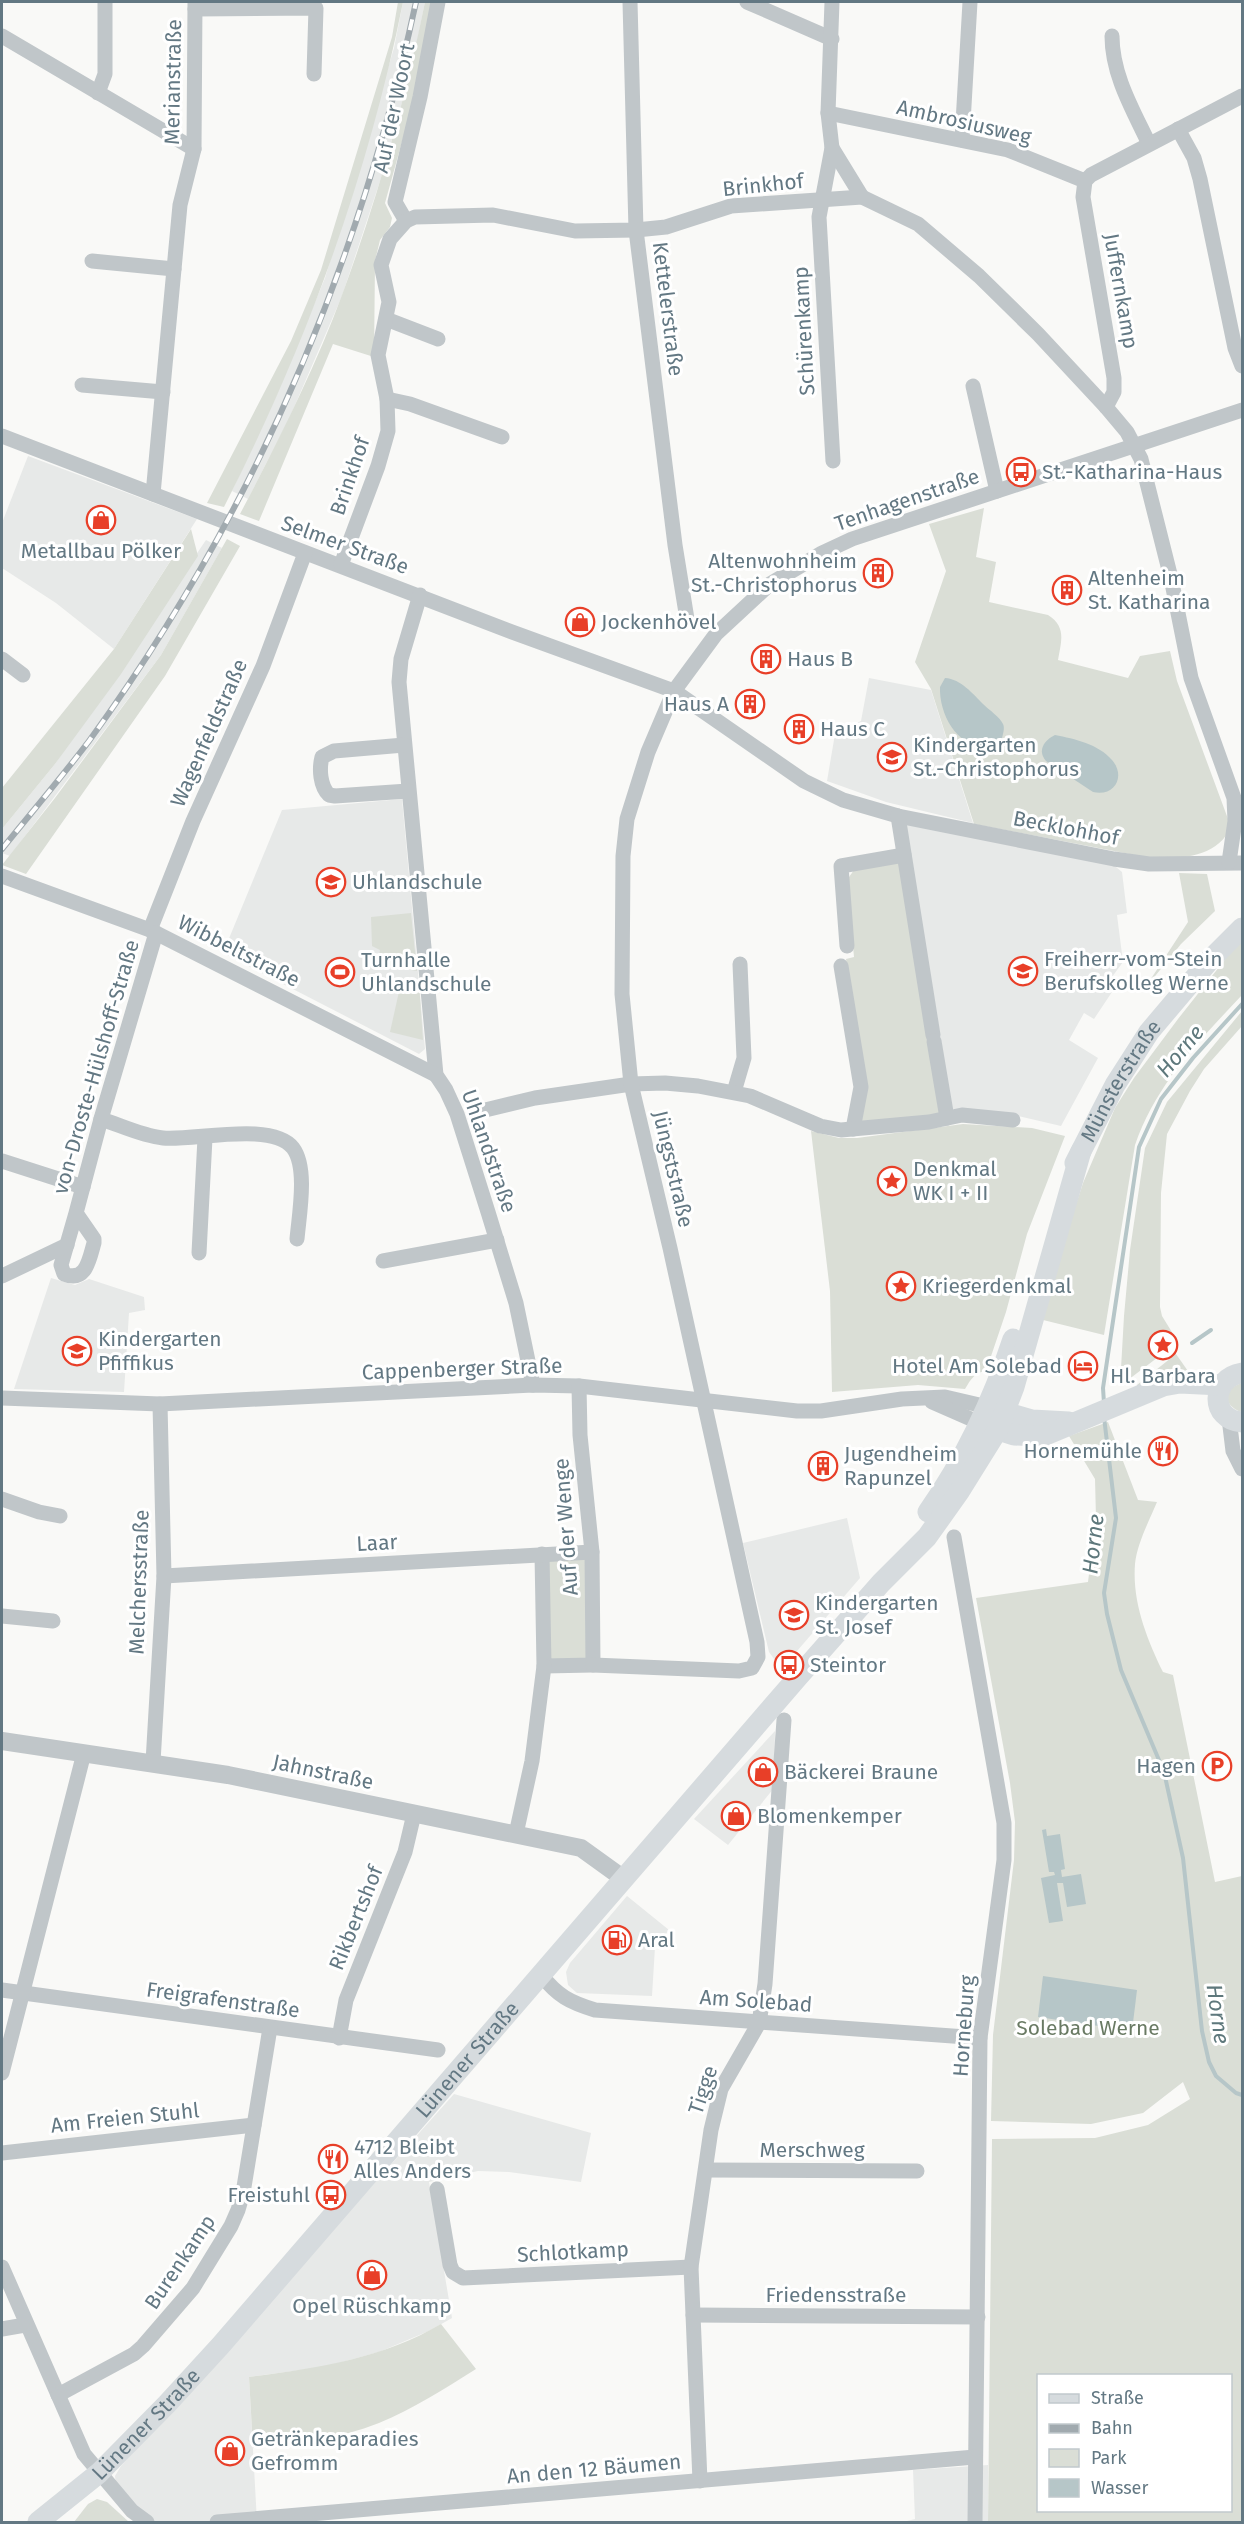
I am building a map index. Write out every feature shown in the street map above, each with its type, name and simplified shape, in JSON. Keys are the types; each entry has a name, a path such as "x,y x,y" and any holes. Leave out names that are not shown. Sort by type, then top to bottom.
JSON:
{"main road":[{"name":"Münsterstraße","path":"992,1418 999,1382 1060,1194 1081,1151 1115,1085 1149,1032 1240,927"},
{"path":"992,1418 1080,1419 1153,1392 1204,1396 1228,1407 1227,1379 1242,1372"},
{"name":"Lünener Straße","path":"38,2523 99,2473 221,2345 881,1583 992,1418"}],"street":[{"path":"98,93 105,74 105,2"},
{"name":"Auf der Woort","path":"406,221 395,202 420,97 438,2"},
{"name":"Kettelerstraße","path":"630,2 636,230 675,545 687,620"},
{"path":"747,2 832,39"},
{"path":"821,200 832,148 828,113 832,2"},
{"path":"962,141 970,2"},
{"path":"195,5 316,8 314,74"},
{"name":"Merianstraße","path":"153,494 180,205 194,149 195,5"},
{"path":"2,36 194,149"},
{"path":"1112,36 1112,55 1122,85 1149,144"},
{"path":"1085,181 1091,175 1242,96"},
{"name":"Ambrosiusweg","path":"828,113 1019,153 1085,181"},
{"path":"1178,129 1194,158 1235,348 1242,366"},
{"path":"832,148 862,197"},
{"name":"Juffernkamp","path":"1085,181 1083,197 1114,378 1114,392 1106,407"},
{"name":"Brinkhof","path":"341,565 386,443 387,399 378,355 389,302 381,265 390,239 406,221 430,215 493,215 575,231 636,230 666,227 731,206 862,197 900,213 935,237 1038,334 1106,407 1136,446"},
{"name":"Schürenkamp","path":"821,200 819,217 833,461"},
{"path":"92,261 174,269"},
{"path":"386,319 438,339"},
{"path":"82,385 163,392"},
{"name":"Tenhagenstraße","path":"973,386 997,491"},
{"path":"387,399 410,404 502,437"},
{"name":"Tenhagenstraße","path":"674,691 716,634 754,597 786,573 852,538 1242,410"},
{"name":"Selmer Straße","path":"2,436 305,553 674,691"},
{"name":"Becklohhof","path":"674,691 804,781 843,800 898,816 1139,863 1238,864 1234,798 1191,678 1171,578 1142,459 1136,446"},
{"name":"Wagenfeldstraße","path":"153,931 193,820 262,666 305,553"},
{"name":"Uhlandstraße","path":"420,595 401,658 399,681 436,1075 457,1114 497,1240 516,1303 533,1385"},
{"path":"2,659 23,675"},
{"name":"Jüngststraße","path":"593,1665 739,1671 752,1668 758,1657 757,1642 704,1400 631,1084 622,994 622,888 626,828 644,761 674,691"},
{"path":"404,746 334,751 322,757 320,764 323,785 329,795 408,791"},
{"path":"898,816 947,1118"},
{"path":"847,946 842,866 904,855"},
{"name":"Wibbeltstraße","path":"2,876 153,931 436,1075"},
{"name":"von-Droste-Hülshoff-Straße","path":"76,1213 94,1243 86,1269 76,1277 64,1275 61,1270 67,1245 101,1119 153,931"},
{"path":"734,1092 744,1058 740,964"},
{"path":"841,966 861,1087 854,1130"},
{"path":"477,1112 535,1098 631,1084 698,1086 734,1092 774,1105 820,1126 854,1130 962,1115 1013,1120"},
{"path":"101,1119 161,1138 205,1138 248,1134 281,1140 294,1149 302,1173 297,1239"},
{"path":"199,1253 205,1138"},
{"path":"2,1161 83,1187"},
{"name":"Uhlandstraße","path":"383,1261 497,1240"},
{"path":"2,1276 67,1245"},
{"name":"Cappenberger Straße","path":"2,1399 160,1404 533,1385 579,1386 797,1411 830,1410 902,1399 945,1397 992,1418"},
{"name":"Auf der Wenge","path":"579,1386 580,1435 592,1552 593,1665"},
{"name":"Melchersstraße","path":"153,1762 164,1576 160,1404"},
{"path":"1228,1407 1233,1451 1242,1465"},
{"path":"2,1499 39,1512 60,1516"},
{"name":"Horneburg","path":"954,1537 1004,1823 1004,1860 980,2038 975,2523"},
{"name":"Laar","path":"164,1576 592,1552"},
{"name":"Auf der Wenge","path":"516,1834 532,1761 544,1666 542,1554"},
{"path":"2,1616 53,1621"},
{"path":"544,1666 593,1665"},
{"name":"Tigge","path":"700,2481 691,2267 711,2130 721,2089 759,2023 765,1984 784,1720"},
{"name":"Jahnstraße","path":"2,1741 153,1762 580,1848 624,1879"},
{"path":"2,2073 84,1753"},
{"name":"Rikbertshof","path":"339,2038 346,2000 399,1870 414,1814"},
{"name":"Am Solebad","path":"541,1975 556,1994 575,2004 595,2010 980,2038"},
{"name":"Freigrafenstraße","path":"2,1990 438,2050"},
{"name":"Burenkamp","path":"58,2394 134,2354 152,2338 193,2288 231,2226 243,2193 270,2028"},
{"name":"Am Freien Stuhl","path":"2,2153 254,2125"},
{"name":"Merschweg","path":"706,2170 917,2171"},
{"name":"Schlotkamp","path":"437,2189 450,2265 457,2276 484,2278 691,2267"},
{"path":"2,2267 25,2325 84,2454 132,2511 147,2523"},
{"name":"Friedensstraße","path":"693,2315 978,2317"},
{"path":"2,2329 25,2325"},
{"name":"An den 12 Bäumen","path":"217,2523 975,2457"}],"shaded area":[{"path":"403,2 425,2 413,62 383,172 342,296 289,419 248,499 232,491 274,401 325,278 394,48"},
{"path":"28,456 197,519 114,649 56,603 2,568 2,523"},
{"path":"206,540 222,548 161,655 10,856 2,853 2,829 55,764"},
{"name":"Kindergarten St.-Christophorus","path":"869,678 931,690 973,823 886,802 827,781 835,734 861,721"},
{"name":"Uhlandschule","path":"402,799 425,1049 419,1054 223,953 282,810"},
{"name":"Freiherr-vom-Stein Berufskolleg Werne","path":"906,824 1110,862 1122,872 1127,913 1117,915 1123,962 1109,981 1116,986 1094,1019 1084,1013 1069,1040 1098,1058 1061,1126 1005,1113 952,1109"},
{"name":"Kindergarten Pfiffikus","path":"51,1278 75,1285 89,1279 144,1297 145,1310 129,1313 124,1392 14,1389"},
{"name":"Kindergarten St. Josef","path":"847,1518 860,1578 785,1665 777,1663 769,1652 743,1543"},
{"path":"775,1731 774,1788 728,1845 694,1819"},
{"path":"627,1896 669,1930 655,1947 652,1996 577,1993 568,1985 566,1972 570,1963"},
{"path":"454,2094 591,2133 581,2182 509,2172 478,2171 429,2182 452,2318 429,2331 379,2352 324,2367 249,2377 257,2522 146,2522 116,2485 115,2476 121,2466"},
{"path":"988,2465 988,2522 903,2522 915,2519 913,2470"}],"green space":[{"path":"398,2 403,2 372,132 331,260 307,323 254,447 224,507 207,503 291,341 321,270 392,37"},
{"path":"425,2 432,2 410,113 385,203 392,218 390,227 380,240 375,261 374,357 333,344 259,521 240,514 307,379 342,295 389,150 409,76"},
{"path":"984,508 976,557 996,562 989,602 1048,615 1054,620 1061,635 1058,660 1128,678 1140,656 1170,651 1177,681 1231,827 1217,845 1196,855 1150,858 974,824 931,689 915,662 946,571 929,524"},
{"path":"191,529 198,556 121,674 55,764 2,829 2,788 114,649"},
{"path":"227,539 240,546 165,676 26,874 2,865 55,798 161,655"},
{"path":"904,855 947,1118 859,1124 865,1087 846,959 854,957 847,880 856,867"},
{"path":"1179,873 1207,874 1215,911 1181,944 1143,991 1188,922"},
{"path":"411,913 417,971 378,964 380,950 372,946 371,917"},
{"path":"1242,938 1242,995 1180,1064 1155,1102 1135,1145 1104,1335 1039,1319 1083,1183 1115,1108 1134,1078 1178,1019"},
{"path":"402,978 419,983 423,1040 390,1032"},
{"path":"1242,1011 1242,1026 1204,1069 1167,1134 1161,1193 1160,1307 1162,1316 1178,1342 1120,1386 1130,1250 1145,1148 1167,1102"},
{"path":"963,1124 1032,1128 1065,1136 1027,1234 1006,1312 986,1371 976,1374 965,1389 918,1385 832,1392 830,1291 811,1131 839,1138 857,1138"},
{"path":"1176,1354 1190,1374 1137,1387 1137,1385"},
{"path":"1242,1383 1242,1412 1232,1407 1227,1394 1229,1390"},
{"name":"Solebad Werne","path":"1108,1422 1138,1500 1157,1502 1136,1556 1135,1578 1138,1606 1151,1647 1163,1672 1173,1675 1215,1882 1242,1876 1242,2522 988,2522 992,2139 1095,2138 1148,2125 1190,2099 1183,2082 1143,2113 1091,2124 991,2121 993,2035 1014,1860 1015,1822 976,1598 1088,1582 1096,1518 1095,1479 1069,1436"},
{"path":"586,1559 587,1659 551,1659 547,1560"},
{"path":"441,2324 476,2369 416,2405 364,2429 317,2440 253,2448 249,2377 324,2366 372,2354 419,2336"},
{"path":"97,2499 107,2502 129,2522 74,2522 88,2504"}],"water":[{"path":"945,678 956,681 966,688 1003,724 1002,738 997,744 986,747 975,745 958,735 951,727 940,697 940,687"},
{"path":"1055,735 1086,743 1106,754 1118,772 1116,784 1107,791 1093,792 1046,761 1042,753 1043,746"},
{"path":"1046,1829 1047,1836 1060,1834 1065,1869 1061,1870 1062,1877 1081,1874 1086,1904 1067,1907 1063,1883 1057,1883 1063,1921 1049,1923 1041,1878 1055,1875 1054,1872 1049,1872 1042,1830"},
{"path":"1043,1976 1137,1990 1132,2031 1038,2017"}],"waterway":[{"name":"Horne","path":"1104,1403 1103,1388 1139,1147 1161,1099 1193,1058 1242,1004"},
{"path":"1192,1343 1211,1330"},
{"name":"Horne","path":"1104,1417 1116,1518 1104,1593 1107,1614 1121,1670 1164,1772 1183,1858 1202,2031 1209,2062 1216,2076 1236,2093 1242,2095"}],"railway":[{"path":"2,849 89,741 147,656 200,569 248,480 292,389 330,295 363,200 392,102 416,2"}],"place":[{"name":"St.-Katharina-Haus","path":"1021,472"},
{"name":"Metallbau Pölker","path":"101,520"},
{"name":"Altenwohnheim St.-Christophorus","path":"878,573"},
{"name":"Altenheim St. Katharina","path":"1067,590"},
{"name":"Jockenhövel","path":"580,622"},
{"name":"Haus B","path":"766,659"},
{"name":"Haus A","path":"750,704"},
{"name":"Haus C","path":"799,729"},
{"name":"Kindergarten St.-Christophorus","path":"892,757"},
{"name":"Uhlandschule","path":"331,882"},
{"name":"Freiherr-vom-Stein Berufskolleg Werne","path":"1023,971"},
{"name":"Turnhalle Uhlandschule","path":"340,972"},
{"name":"Denkmal WK I + II","path":"892,1181"},
{"name":"Kriegerdenkmal","path":"901,1286"},
{"name":"Hl. Barbara","path":"1163,1345"},
{"name":"Kindergarten Pfiffikus","path":"77,1351"},
{"name":"Hotel Am Solebad","path":"1083,1366"},
{"name":"Hornemühle","path":"1163,1451"},
{"name":"Jugendheim Rapunzel","path":"823,1466"},
{"name":"Kindergarten St. Josef","path":"794,1615"},
{"name":"Steintor","path":"789,1665"},
{"name":"Hagen","path":"1217,1766"},
{"name":"Bäckerei Braune","path":"763,1772"},
{"name":"Blomenkemper","path":"736,1816"},
{"name":"Aral","path":"617,1940"},
{"name":"4712 Bleibt Alles Anders","path":"333,2159"},
{"name":"Freistuhl","path":"331,2195"},
{"name":"Opel Rüschkamp","path":"372,2275"},
{"name":"Getränkeparadies Gefromm","path":"230,2451"}]}
